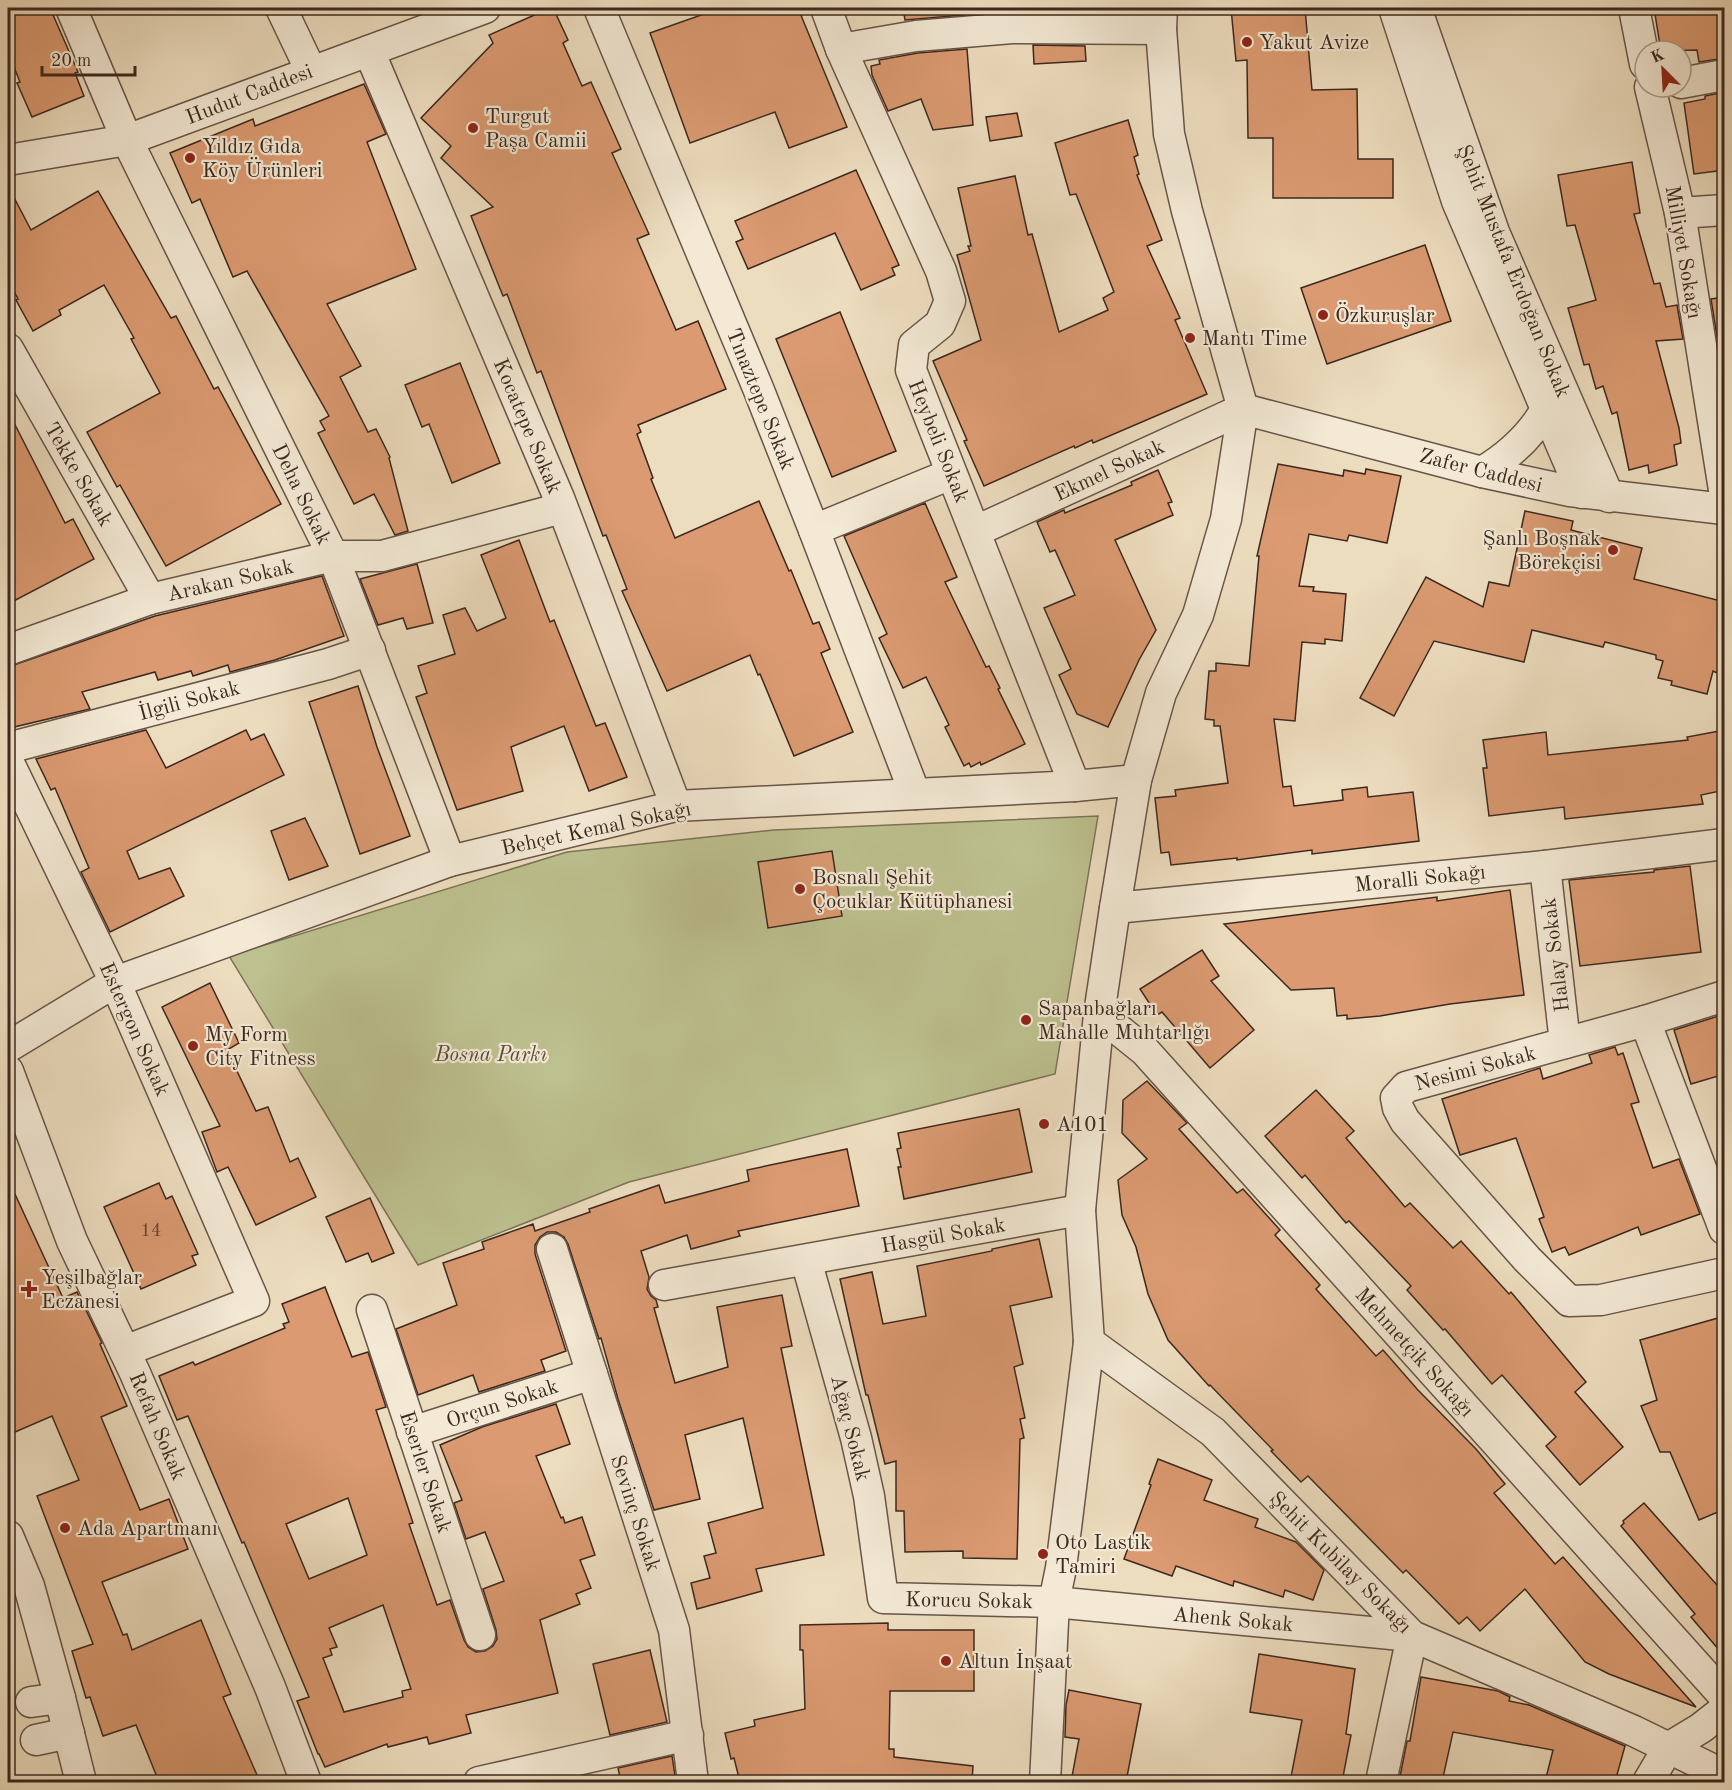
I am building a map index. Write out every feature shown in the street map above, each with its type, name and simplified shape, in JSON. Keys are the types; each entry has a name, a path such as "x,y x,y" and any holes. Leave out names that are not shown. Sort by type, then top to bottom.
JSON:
{"street":[{"name":"Deha Sokak","path":"71,8 127,140 333,556 450,861"},
{"path":"281,8 310,71"},
{"name":"Hudut Caddesi","path":"8,160 127,140 484,8"},
{"name":"Tınaztepe Sokak","path":"599,8 753,377 915,794"},
{"name":"Heybeli Sokak","path":"825,8 841,50 941,271 950,301 940,324 914,345 911,370 1075,786"},
{"name":"Şehit Mustafa Erdoğan Sokak","path":"1394,8 1457,201 1547,408 1595,495"},
{"name":"Şehit Mustafa Erdoğan Sokak","path":"1416,8 1494,232 1595,495"},
{"name":"Milliyet Sokağı","path":"1634,8 1641,39"},
{"path":"841,50 916,36 1162,18 1169,134 1187,211 1243,409 1226,519 1198,615 1161,693 1136,780 1099,1014 1080,1210 1089,1342 1061,1568 1054,1602 1045,1782"},
{"name":"Kocatepe Sokak","path":"369,51 562,508 676,806"},
{"path":"1693,81 1725,75"},
{"name":"Milliyet Sokağı","path":"1655,99 1680,213 1725,489"},
{"path":"1680,213 1725,210"},
{"name":"Tekke Sokak","path":"8,349 150,599"},
{"path":"1482,472 1517,448 1538,424 1547,408"},
{"name":"Zafer Caddesi","path":"1243,409 1482,472 1595,495 1725,509"},
{"name":"Ekmel Sokak","path":"976,531 1243,409"},
{"path":"814,530 951,474"},
{"name":"Arakan Sokak","path":"8,650 150,599 333,556 382,556 562,508"},
{"name":"İlgili Sokak","path":"8,748 328,664 370,650"},
{"name":"Estergon Sokak","path":"8,761 115,982 254,1300 125,1351"},
{"name":"Behçet Kemal Sokağı","path":"8,1047 115,982 450,861 676,806 1075,786 1136,780"},
{"name":"Moralli Sokağı","path":"1115,908 1545,866 1725,844"},
{"name":"Halay Sokak","path":"1545,866 1566,1043"},
{"name":"Nesimi Sokak","path":"1725,996 1645,1021 1406,1087 1396,1098 1405,1121 1527,1259 1569,1301 1589,1302 1725,1273"},
{"name":"Mehmetçik Sokağı","path":"1099,1014 1145,1051 1725,1696"},
{"path":"1645,1021 1725,1229"},
{"name":"Refah Sokak","path":"8,1071 72,1241 125,1351 270,1687 306,1782"},
{"name":"Hasgül Sokak","path":"664,1285 1080,1210"},
{"name":"Sevinç Sokak","path":"552,1249 674,1630 693,1782"},
{"name":"Ağaç Sokak","path":"806,1260 856,1438 869,1496 883,1598"},
{"name":"Eserler Sokak","path":"372,1310 480,1635"},
{"name":"Şehit Kubilay Sokağı","path":"1089,1342 1213,1432 1412,1636 1725,1775"},
{"name":"Orçun Sokak","path":"412,1432 592,1374"},
{"path":"8,1536 18,1589 60,1698 81,1782"},
{"name":"Korucu Sokak","path":"883,1598 1054,1602"},
{"name":"Ahenk Sokak","path":"1054,1602 1412,1636"},
{"path":"1381,1782 1412,1636"},
{"path":"30,1702 60,1698"},
{"path":"1648,1782 1668,1748 1725,1710"},
{"path":"36,1740 69,1733"},
{"path":"479,1782 688,1735"}],"green space":[{"name":"Bosna Parkı","path":"1098,816 1055,1074 629,1182 418,1265 229,956 567,852 774,830"}],"building":[{"path":"8,8 50,8 78,72 75,73 84,96 32,117 17,83 20,82 8,52"},
{"path":"721,8 798,8 847,127 789,148 775,112 690,143 650,33"},
{"path":"903,8 963,8 964,15 905,20"},
{"path":"1231,8 1305,8 1312,90 1357,89 1358,159 1393,159 1393,198 1273,198 1273,138 1248,138 1247,60 1236,61"},
{"path":"1654,8 1725,8 1725,58 1699,62 1697,50 1693,50 1693,39 1659,39"},
{"path":"548,9 550,14 555,12 568,40 563,43 582,86 591,82 621,149 612,153 649,234 637,239 676,330 698,321 726,389 638,425 641,432 637,434 653,478 651,479 675,538 759,501 813,624 819,622 830,649 821,653 853,732 794,756 750,655 667,691 622,591 627,589 606,535 603,536 541,371 537,373 507,294 503,296 471,216 493,207 441,158 451,146 421,118 493,43 489,35"},
{"path":"1033,45 1085,46 1086,61 1034,64"},
{"path":"967,49 973,125 933,130 921,99 888,111 872,75 871,66 880,64 879,60 918,53"},
{"path":"364,84 386,134 367,142 416,269 327,304 361,366 340,377 368,432 376,429 390,457 408,531 395,535 374,494 354,504 318,433 325,430 320,421 329,416 247,271 233,277 200,199 192,203 170,153 253,119 255,126"},
{"path":"1725,92 1725,170 1694,174 1684,103"},
{"path":"1017,113 1022,136 990,141 986,117"},
{"path":"1128,120 1138,155 1134,157 1139,174 1137,175 1162,240 1147,246 1180,318 1175,320 1207,394 1093,443 1092,440 1075,448 1074,446 984,486 933,361 981,340 957,255 970,251 968,246 971,246 958,188 1015,176 1028,235 1032,234 1059,332 1108,310 1103,298 1114,292 1076,194 1070,195 1055,143"},
{"path":"1632,162 1640,213 1634,214 1654,284 1660,283 1666,307 1677,305 1683,339 1656,341 1681,443 1674,445 1677,465 1649,473 1648,465 1629,470 1617,412 1612,414 1603,386 1596,389 1589,364 1584,365 1568,308 1596,300 1575,225 1567,226 1558,175"},
{"path":"856,170 899,265 892,268 895,275 861,290 835,233 748,269 736,242 743,239 735,221"},
{"path":"8,186 31,230 98,191 171,318 176,316 214,389 218,387 281,504 166,566 120,485 117,487 87,432 160,393 131,339 134,338 104,285 59,310 61,315 33,331 8,280"},
{"path":"1425,245 1451,321 1327,364 1301,288"},
{"path":"1725,297 1725,337 1717,337 1711,299"},
{"path":"840,312 896,451 832,477 776,339"},
{"path":"460,363 500,463 452,483 429,424 422,427 405,385"},
{"path":"8,411 65,523 73,519 94,559 8,604"},
{"path":"1278,464 1343,476 1344,470 1365,474 1366,469 1401,476 1387,543 1349,535 1347,541 1309,534 1299,586 1314,587 1313,591 1346,594 1342,641 1325,639 1325,644 1302,642 1295,721 1274,719 1283,787 1291,786 1294,806 1343,800 1342,790 1367,787 1368,797 1413,792 1419,841 1312,854 1312,850 1237,860 1237,858 1171,865 1169,852 1161,853 1155,798 1176,796 1175,790 1228,783 1220,726 1214,726 1214,720 1205,719 1209,671 1216,671 1216,663 1249,666 1259,556 1257,556"},
{"path":"1158,470 1172,502 1168,503 1173,515 1115,540 1156,630 1139,660 1108,727 1077,714 1059,675 1071,669 1044,608 1075,595 1055,550 1050,552 1037,522 1132,485 1131,482"},
{"path":"925,503 957,577 945,582 986,667 989,666 1000,688 998,689 1025,744 981,765 980,762 971,767 969,763 964,766 945,727 949,725 926,677 903,688 879,638 887,634 844,536"},
{"path":"1525,511 1573,521 1571,530 1642,548 1634,579 1725,602 1725,642 1717,673 1713,671 1707,694 1671,685 1672,681 1658,678 1663,661 1656,659 1656,655 1605,642 1603,647 1532,630 1524,662 1434,641 1394,716 1360,698 1426,577 1483,607 1489,582 1509,586"},
{"path":"519,540 550,622 554,620 596,726 605,723 627,777 589,791 564,726 511,747 523,791 457,810 416,697 427,693 418,666 455,654 443,615 465,608 477,631 506,618 481,555"},
{"path":"417,564 433,623 407,629 403,618 378,625 360,579"},
{"path":"322,576 344,636 275,660 230,672 228,665 193,676 191,671 158,680 155,672 82,692 90,709 14,727 8,711 8,667 155,616"},
{"path":"358,686 377,747 410,836 360,854 309,702"},
{"path":"146,730 166,768 246,730 251,740 264,734 284,775 127,851 139,879 170,868 184,896 110,932 81,872 89,868 55,788 51,790 36,759"},
{"path":"1725,730 1725,790 1701,795 1703,804 1565,819 1564,807 1489,816 1483,768 1487,768 1483,740 1546,732 1548,755 1688,740 1687,737"},
{"path":"305,818 328,866 289,880 271,831"},
{"name":"Bosnalı Şehit Çocuklar Kütüphanesi","path":"832,851 842,916 768,928 758,862"},
{"path":"1690,866 1701,952 1580,966 1569,880 1654,872 1654,870"},
{"path":"1510,890 1524,995 1380,1016 1347,1019 1347,1015 1337,1016 1334,988 1291,990 1224,924 1437,897 1437,901"},
{"path":"1202,950 1219,976 1211,981 1254,1030 1210,1068 1162,1012 1157,1015 1140,989"},
{"path":"210,983 239,1043 227,1050 256,1111 268,1107 290,1162 298,1158 316,1197 256,1225 228,1167 217,1172 202,1132 220,1126 162,1007"},
{"path":"1725,1014 1725,1074 1691,1084 1674,1030"},
{"path":"1615,1047 1618,1055 1623,1053 1639,1102 1631,1104 1653,1168 1679,1159 1700,1214 1641,1235 1638,1227 1569,1255 1565,1247 1552,1252 1539,1219 1544,1217 1516,1138 1460,1155 1442,1099 1540,1068 1543,1079 1592,1063 1589,1055"},
{"path":"1147,1081 1187,1123 1179,1129 1237,1193 1243,1189 1280,1230 1275,1235 1320,1285 1316,1289 1376,1356 1383,1350 1417,1389 1476,1449 1505,1484 1494,1493 1555,1564 1563,1557 1696,1707 1609,1674 1585,1662 1525,1589 1480,1631 1467,1617 1459,1624 1406,1570 1403,1573 1308,1476 1301,1482 1168,1340 1148,1294 1136,1247 1122,1215 1118,1180 1147,1159 1122,1133 1123,1100"},
{"path":"1316,1090 1354,1131 1346,1138 1405,1207 1410,1203 1453,1248 1461,1241 1509,1294 1511,1292 1586,1382 1575,1392 1623,1447 1580,1485 1546,1446 1556,1437 1502,1375 1492,1384 1445,1329 1443,1330 1407,1290 1411,1286 1349,1221 1346,1223 1305,1175 1302,1178 1265,1136"},
{"path":"1019,1109 1032,1172 904,1199 898,1167 901,1167 897,1149 901,1148 898,1133"},
{"path":"847,1149 859,1206 738,1231 740,1236 691,1249 687,1235 641,1251 649,1277 647,1289 656,1300 658,1307 654,1308 675,1383 728,1367 717,1307 782,1295 792,1346 781,1348 824,1555 756,1569 762,1591 697,1609 691,1583 710,1578 704,1556 716,1553 708,1523 763,1508 743,1418 685,1435 700,1499 654,1510 601,1338 599,1339 568,1244 564,1237 556,1232 547,1232 540,1237 535,1245 535,1254 566,1351 541,1360 545,1371 479,1392 473,1375 418,1395 396,1329 457,1305 443,1263 484,1249 482,1242 533,1224 535,1231 590,1212 589,1209 659,1185 665,1203 749,1181 747,1170"},
{"path":"8,1179 63,1298 77,1292 102,1343 100,1344 127,1406 101,1417 140,1510 169,1499 188,1549 102,1582 123,1635 127,1634 132,1650 201,1620 231,1694 223,1697 260,1782 159,1782 136,1725 103,1736 90,1697 86,1698 72,1651 93,1644 37,1496 79,1480 52,1416 8,1435"},
{"path":"159,1183 166,1199 172,1196 198,1254 192,1256 196,1265 141,1289 104,1207"},
{"path":"370,1198 394,1253 372,1262 368,1253 346,1262 326,1217"},
{"path":"1039,1239 1052,1297 1010,1306 1023,1364 1014,1367 1025,1418 1020,1419 1024,1438 1020,1439 1017,1559 963,1558 963,1551 905,1552 904,1511 896,1511 896,1461 885,1464 868,1395 866,1395 840,1279 872,1272 883,1324 926,1316 917,1266"},
{"path":"325,1287 352,1357 368,1352 386,1407 376,1410 413,1523 409,1524 437,1605 450,1600 464,1640 468,1647 476,1652 485,1651 493,1646 497,1639 483,1589 504,1581 485,1532 466,1539 454,1503 462,1500 440,1445 482,1427 556,1404 570,1444 536,1456 561,1518 563,1517 565,1523 582,1517 595,1555 580,1560 591,1588 576,1594 580,1604 540,1620 558,1693 466,1715 471,1733 429,1744 427,1737 388,1747 387,1744 325,1767 297,1701 309,1697 244,1542 242,1543 188,1416 177,1420 159,1376 193,1362 195,1365 285,1328 283,1324 289,1322 282,1304","holes":["348,1498 367,1555 309,1579 286,1524","383,1605 411,1689 402,1691 403,1697 344,1712 323,1658 332,1655 330,1649 337,1647 329,1628"]},
{"path":"1718,1318 1725,1341 1725,1509 1699,1520 1670,1452 1660,1452 1641,1406 1657,1400 1640,1340"},
{"path":"1158,1459 1212,1480 1204,1500 1258,1519 1255,1527 1296,1542 1324,1570 1313,1600 1285,1590 1283,1597 1234,1581 1233,1586 1176,1566 1172,1576 1124,1559"},
{"path":"1644,1503 1725,1594 1725,1657 1691,1617 1695,1614 1621,1526 1623,1521"},
{"path":"888,1623 888,1630 974,1630 974,1691 890,1691 889,1749 894,1749 894,1757 973,1766 972,1782 740,1782 734,1758 731,1759 725,1733 755,1726 754,1720 805,1709 800,1625"},
{"path":"650,1650 667,1722 610,1735 593,1664"},
{"path":"1259,1654 1355,1669 1346,1734 1351,1735 1342,1782 1290,1782 1302,1720 1250,1712"},
{"path":"1421,1677 1498,1691 1510,1697 1509,1701 1529,1705 1625,1746 1615,1782 1545,1782 1553,1750 1453,1732 1442,1782 1399,1782 1407,1741 1410,1741"},
{"path":"1069,1690 1141,1704 1126,1782 1071,1782 1079,1739 1065,1737"},
{"path":"672,1756 676,1782 621,1782 618,1768"}],"place":[{"name":"Yakut Avize","path":"1247,42"},
{"name":"Turgut Paşa Camii","path":"473,128"},
{"name":"Yıldız Gıda Köy Ürünleri","path":"190,158"},
{"name":"Özkuruşlar","path":"1323,315"},
{"name":"Mantı Time","path":"1190,338"},
{"name":"Şanlı Boşnak Börekçisi","path":"1613,550"},
{"name":"Bosnalı Şehit Çocuklar Kütüphanesi","path":"800,889"},
{"name":"Sapanbağları Mahalle Muhtarlığı","path":"1026,1020"},
{"name":"My Form City Fitness","path":"193,1046"},
{"name":"A101","path":"1044,1124"},
{"name":"Yeşilbağlar Eczanesi","path":"29,1289"},
{"name":"Ada Apartmanı","path":"65,1528"},
{"name":"Oto Lastik Tamiri","path":"1043,1554"},
{"name":"Altun İnşaat","path":"946,1661"}]}
